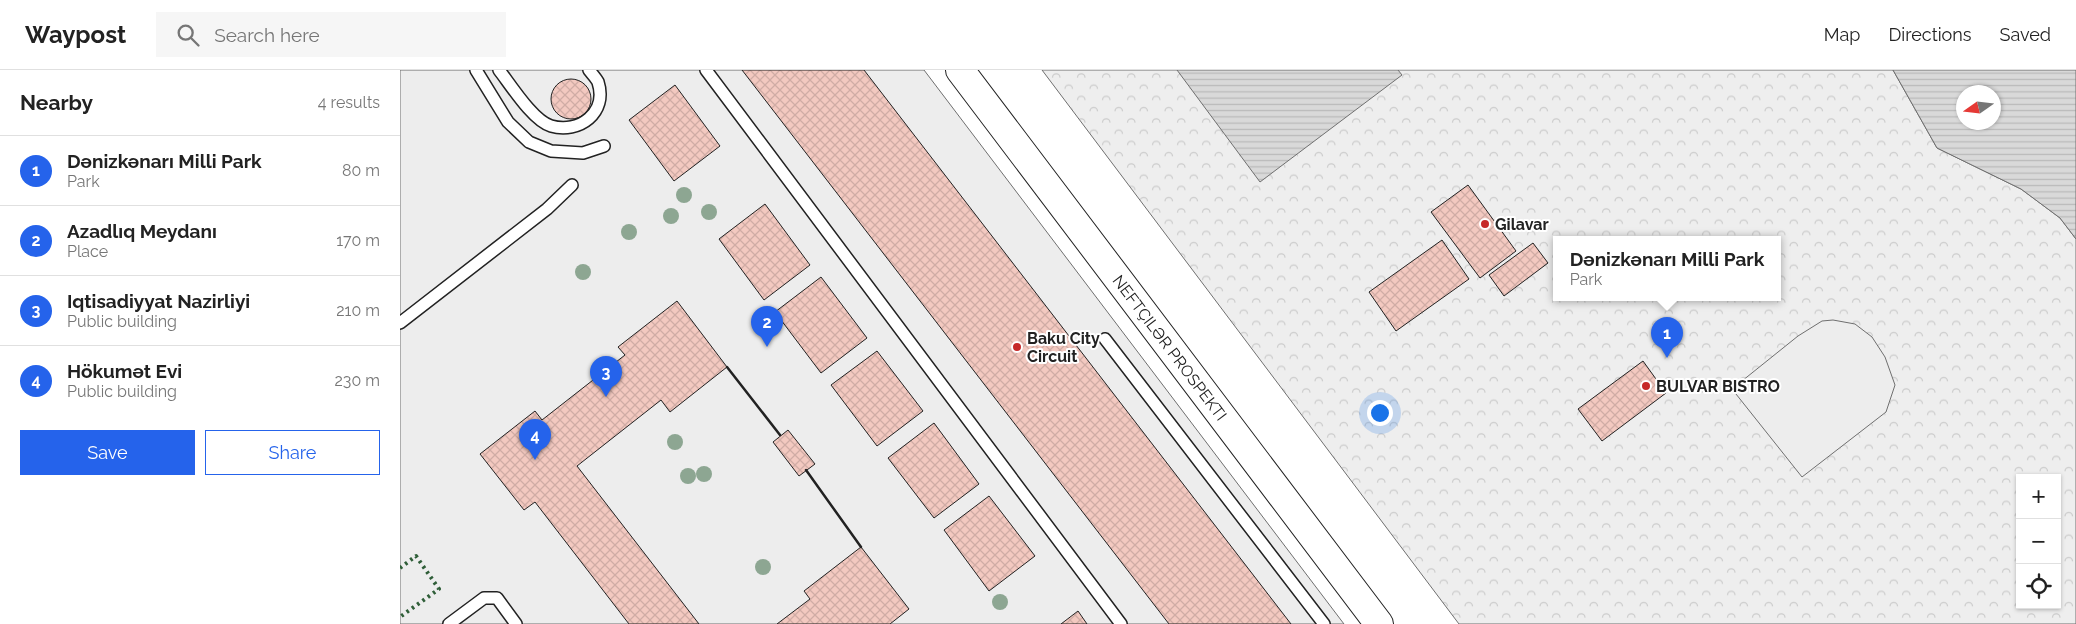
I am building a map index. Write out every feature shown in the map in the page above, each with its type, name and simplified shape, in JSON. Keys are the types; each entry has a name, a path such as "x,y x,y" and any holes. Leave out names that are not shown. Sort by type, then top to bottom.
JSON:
{"highway":[{"name":"NEFTÇILƏR PROSPEKTI","path":"960,70 1379,624"}],"lane":[{"path":"476,70 508,122 529,142 550,152 583,154 604,146"},
{"path":"499,70 535,115 549,126 572,128 585,123 594,113 600,98 598,81 589,70"},
{"path":"706,70 1121,624"},
{"path":"400,323 547,209 572,185"},
{"path":"1105,339 1324,624"},
{"path":"449,624 484,598 497,598 516,624"}],"green space":[{"path":"1042,70 1893,70 1937,148 2021,189 2060,218 2076,239 2076,624 1459,624"}],"shaded area":[{"path":"400,70 924,70 1344,624 400,624"},
{"path":"1177,70 1398,70 1402,75 1260,182"},
{"path":"1893,70 2076,70 2076,239 2060,218 2021,189 1937,148"},
{"path":"1833,320 1855,324 1872,337 1885,357 1895,385 1886,412 1802,477 1732,389 1798,336 1822,321"}],"building":[{"name":"Baku City Circuit","path":"742,70 864,70 1291,624 1169,624"},
{"path":"575,79 582,82 588,88 591,99 590,107 582,116 575,119 567,119 560,116 552,107 551,95 554,88 563,80"},
{"path":"675,85 720,146 674,181 629,120"},
{"path":"1468,185 1516,251 1480,278 1431,212"},
{"path":"765,204 810,265 764,300 719,239"},
{"path":"1442,240 1469,279 1396,331 1369,292"},
{"path":"1533,243 1548,263 1504,296 1489,275"},
{"path":"821,277 867,338 821,373 775,312"},
{"path":"677,301 727,367 670,412 661,400 577,466 699,624 629,624 535,502 524,510 480,454 535,411 542,420 625,355 618,347"},
{"path":"877,351 923,411 877,446 831,385"},
{"path":"1643,361 1666,393 1602,441 1578,409"},
{"path":"934,423 979,484 934,518 888,458"},
{"path":"788,430 815,464 799,476 773,442"},
{"path":"989,496 1035,556 989,591 944,530"},
{"path":"861,547 909,609 890,624 777,624 810,599 804,591"},
{"path":"1078,611 1087,624 1061,624"}],"hedge":[{"path":"400,568 416,556 439,589 400,617"}],"wall":[{"path":"727,367 780,435"},
{"path":"806,470 861,547"}],"place":[{"name":"Gilavar","path":"1485,224"},
{"name":"Azadlıq Meydanı","path":"767,347"},
{"name":"Baku City Circuit","path":"1017,347"},
{"name":"Dənizkənarı Milli Park","path":"1667,358"},
{"name":"BULVAR BISTRO","path":"1646,386"},
{"name":"Iqtisadiyyat Nazirliyi","path":"606,397"},
{"name":"Hökumət Evi","path":"535,460"}]}
